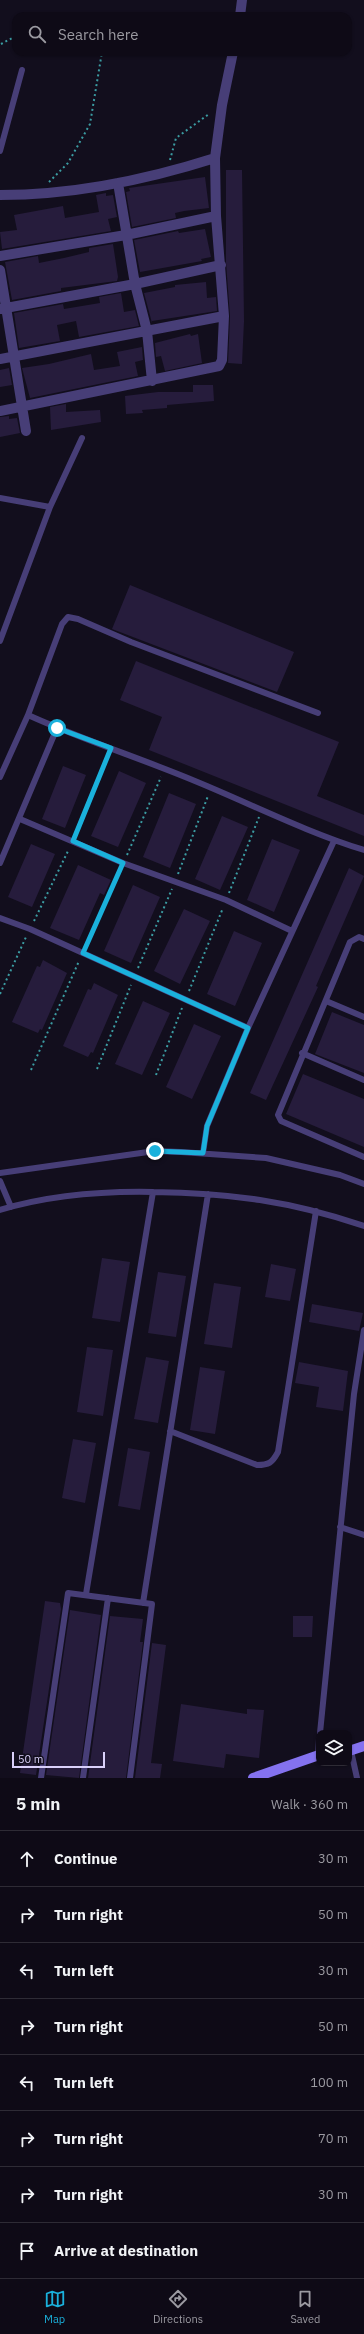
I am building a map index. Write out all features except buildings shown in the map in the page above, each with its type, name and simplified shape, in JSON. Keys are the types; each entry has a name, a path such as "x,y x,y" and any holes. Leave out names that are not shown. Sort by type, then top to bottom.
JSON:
{"main road":[{"path":"352,1750 364,1746"},
{"path":"253,1778 316,1756"}],"street":[{"path":"240,12 242,0"},
{"path":"0,411 152,381 219,366 222,360 224,316 216,216 217,180 215,158 222,105 232,56"},
{"path":"0,195 23,195 118,183 165,174 215,158"},
{"path":"118,183 135,284 147,331 152,381"},
{"path":"0,256 126,235 216,216"},
{"path":"3,309 135,284 221,264"},
{"path":"0,270 3,309 14,356 26,431"},
{"path":"0,358 224,316"}],"lane":[{"path":"0,151 22,70"},
{"path":"0,641 50,507 82,438"},
{"path":"0,498 50,507"},
{"path":"0,777 28,715 62,624 68,617 73,617 131,642 318,713"},
{"path":"28,715 57,728 211,787 334,840 364,850"},
{"path":"0,863 20,819 57,728"},
{"path":"20,819 123,863 226,900 292,931"},
{"path":"203,1153 207,1126 248,1028 334,840"},
{"path":"0,918 30,929 248,1028"},
{"path":"364,939 359,937 350,942 278,1110 278,1117 280,1121 364,1157"},
{"path":"326,1001 364,1017"},
{"path":"302,1053 364,1080"},
{"path":"0,1173 32,1167 155,1151 266,1158 340,1175 364,1184"},
{"path":"0,1181 11,1207"},
{"path":"0,1210 37,1200 107,1191 208,1194 260,1198 316,1211 364,1226"},
{"path":"86,1594 153,1192"},
{"path":"143,1603 208,1194"},
{"path":"170,1431 257,1466 267,1466 273,1461 278,1452 316,1211"},
{"path":"320,1730 354,1394 364,1330"},
{"path":"340,1527 364,1535"},
{"path":"41,1778 68,1593 86,1594 152,1604 130,1778"},
{"path":"83,1778 108,1598"},
{"path":"352,1759 357,1778"}],"path":[{"path":"1,44 12,38"},
{"path":"43,185 50,182 68,163 90,124 101,56"},
{"path":"165,174 176,138 222,105"},
{"path":"0,994 73,841 111,748"},
{"path":"31,1070 164,768"},
{"path":"97,1069 175,882 211,787"},
{"path":"156,1075 263,809"}],"route":[{"path":"57,728 111,748 73,841 123,863 83,953 248,1028 207,1126 203,1153 155,1151"}]}
